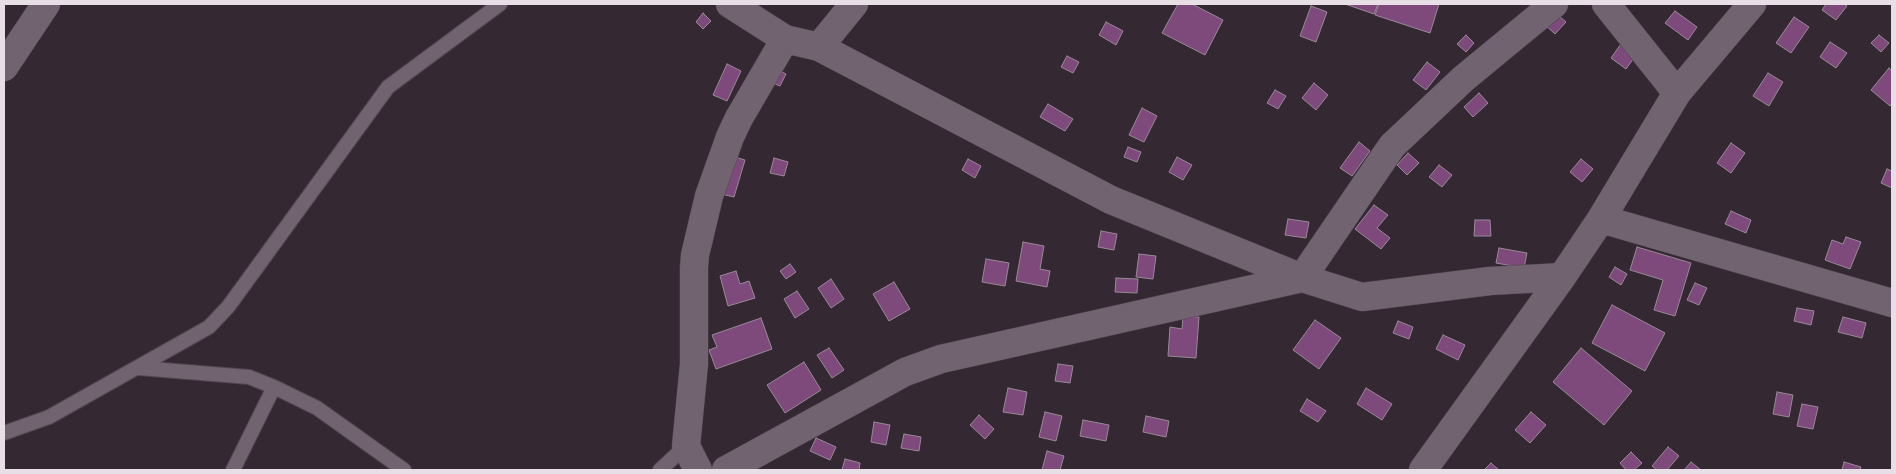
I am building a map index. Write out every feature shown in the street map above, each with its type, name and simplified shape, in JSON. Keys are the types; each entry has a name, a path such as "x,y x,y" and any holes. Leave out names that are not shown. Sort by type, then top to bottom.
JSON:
{"street":[{"path":"4,67 46,4"},
{"path":"730,4 786,39 819,47 1111,200 1302,278 1362,296 1490,281 1562,277"},
{"path":"819,47 854,4"},
{"path":"726,470 905,372 941,359 1302,278 1392,146 1462,78 1554,4"},
{"path":"1606,4 1676,92"},
{"path":"1423,470 1562,277 1601,219 1676,92 1752,4"},
{"path":"698,470 686,446 694,364 694,268 709,196 730,137 739,118 786,39"},
{"path":"1601,219 1892,303"}],"lane":[{"path":"4,433 49,417 209,327 228,307 388,87 500,4"},
{"path":"139,368 249,378 274,386 317,408 404,470"},
{"path":"233,470 274,386"},
{"path":"660,470 686,446"}],"building":[{"path":"1178,4 1192,4 1223,20 1205,55 1162,33"},
{"path":"1345,4 1378,4 1374,14"},
{"path":"1379,4 1439,4 1430,33 1375,15"},
{"path":"1826,4 1844,4 1847,6 1836,20 1822,10"},
{"path":"1311,6 1327,12 1316,42 1300,36"},
{"path":"1675,11 1697,27 1688,40 1665,23"},
{"path":"1554,12 1566,22 1555,34 1543,23"},
{"path":"703,13 711,21 703,29 696,22"},
{"path":"1794,17 1809,27 1791,53 1776,43"},
{"path":"1106,22 1123,31 1116,45 1099,35"},
{"path":"1466,35 1474,43 1466,52 1457,44"},
{"path":"1879,35 1889,43 1881,52 1871,43"},
{"path":"1830,42 1847,53 1836,68 1820,57"},
{"path":"1621,44 1636,55 1626,69 1611,58"},
{"path":"1067,56 1079,62 1073,73 1061,67"},
{"path":"1427,62 1440,72 1426,90 1413,80"},
{"path":"727,64 741,71 727,101 713,95"},
{"path":"774,68 786,74 780,86 768,81"},
{"path":"1889,68 1892,71 1892,103 1890,106 1871,90"},
{"path":"1768,73 1783,82 1769,106 1753,96"},
{"path":"1314,83 1328,95 1316,110 1302,98"},
{"path":"1275,90 1286,96 1278,109 1267,103"},
{"path":"1479,93 1488,103 1473,117 1464,107"},
{"path":"1048,104 1073,119 1065,131 1040,117"},
{"path":"1142,108 1157,116 1144,142 1129,135"},
{"path":"1359,142 1370,151 1352,176 1340,168"},
{"path":"1731,143 1745,153 1731,173 1717,163"},
{"path":"1128,147 1141,152 1137,162 1124,157"},
{"path":"1408,153 1419,163 1407,175 1397,165"},
{"path":"728,155 745,160 734,197 717,193"},
{"path":"1177,157 1192,165 1183,180 1169,172"},
{"path":"774,158 788,162 784,176 770,173"},
{"path":"968,159 981,166 975,178 962,170"},
{"path":"1581,159 1593,169 1582,182 1570,172"},
{"path":"1439,165 1452,175 1442,187 1429,177"},
{"path":"1887,169 1892,171 1892,188 1881,183"},
{"path":"1374,205 1388,215 1377,228 1390,238 1381,249 1355,229"},
{"path":"1731,211 1751,220 1746,233 1725,224"},
{"path":"1288,219 1309,222 1306,238 1285,235"},
{"path":"1475,220 1490,220 1491,236 1474,236"},
{"path":"1101,231 1117,234 1114,250 1098,247"},
{"path":"1846,237 1861,242 1850,269 1825,260 1832,240 1843,244"},
{"path":"1023,242 1044,246 1040,269 1050,271 1047,287 1016,281"},
{"path":"1637,247 1691,263 1675,316 1654,310 1663,280 1630,270"},
{"path":"1499,248 1527,253 1524,268 1496,263"},
{"path":"1139,254 1156,256 1153,279 1136,277"},
{"path":"986,259 1009,263 1005,286 982,282"},
{"path":"790,264 796,272 786,279 780,271"},
{"path":"1615,267 1627,274 1621,285 1609,277"},
{"path":"736,271 740,284 749,281 755,298 728,306 720,276"},
{"path":"1116,278 1138,279 1137,293 1115,292"},
{"path":"831,279 844,299 831,308 818,288"},
{"path":"894,282 910,309 889,321 873,294"},
{"path":"1695,283 1707,288 1699,305 1687,300"},
{"path":"797,291 809,309 795,318 784,299"},
{"path":"1612,305 1665,333 1645,371 1592,343"},
{"path":"1797,308 1814,311 1811,325 1794,321"},
{"path":"1183,316 1199,317 1196,358 1168,356 1170,327 1182,329"},
{"path":"1843,317 1866,323 1862,338 1838,332"},
{"path":"761,318 772,349 716,369 709,350 717,347 712,335"},
{"path":"1315,320 1341,338 1319,369 1293,350"},
{"path":"1398,321 1413,327 1409,339 1393,333"},
{"path":"1443,335 1465,345 1458,360 1436,349"},
{"path":"829,348 844,370 832,378 817,355"},
{"path":"1581,348 1632,391 1604,425 1553,382"},
{"path":"804,362 821,390 785,413 767,385"},
{"path":"1058,364 1073,366 1070,383 1055,381"},
{"path":"1008,388 1027,392 1023,415 1003,412"},
{"path":"1366,388 1392,404 1382,420 1357,404"},
{"path":"1777,392 1793,395 1789,417 1773,414"},
{"path":"1307,399 1326,411 1318,422 1300,411"},
{"path":"1802,404 1818,407 1813,429 1797,426"},
{"path":"1045,412 1062,416 1056,441 1039,437"},
{"path":"1531,412 1546,425 1530,443 1515,430"},
{"path":"979,415 994,429 985,439 970,425"},
{"path":"1146,416 1169,421 1166,437 1143,432"},
{"path":"1083,420 1109,425 1106,441 1080,436"},
{"path":"874,422 890,425 886,445 871,442"},
{"path":"904,434 921,437 919,451 901,448"},
{"path":"816,438 836,447 830,460 810,451"},
{"path":"1668,447 1679,456 1667,470 1657,470 1652,466"},
{"path":"1047,451 1064,456 1060,470 1042,470"},
{"path":"1631,452 1642,463 1634,470 1626,470 1620,463"},
{"path":"845,459 860,463 859,470 842,470"},
{"path":"1691,462 1701,470 1684,470"},
{"path":"1844,462 1861,467 1860,470 1842,470"},
{"path":"1491,463 1499,470 1484,470"}]}
